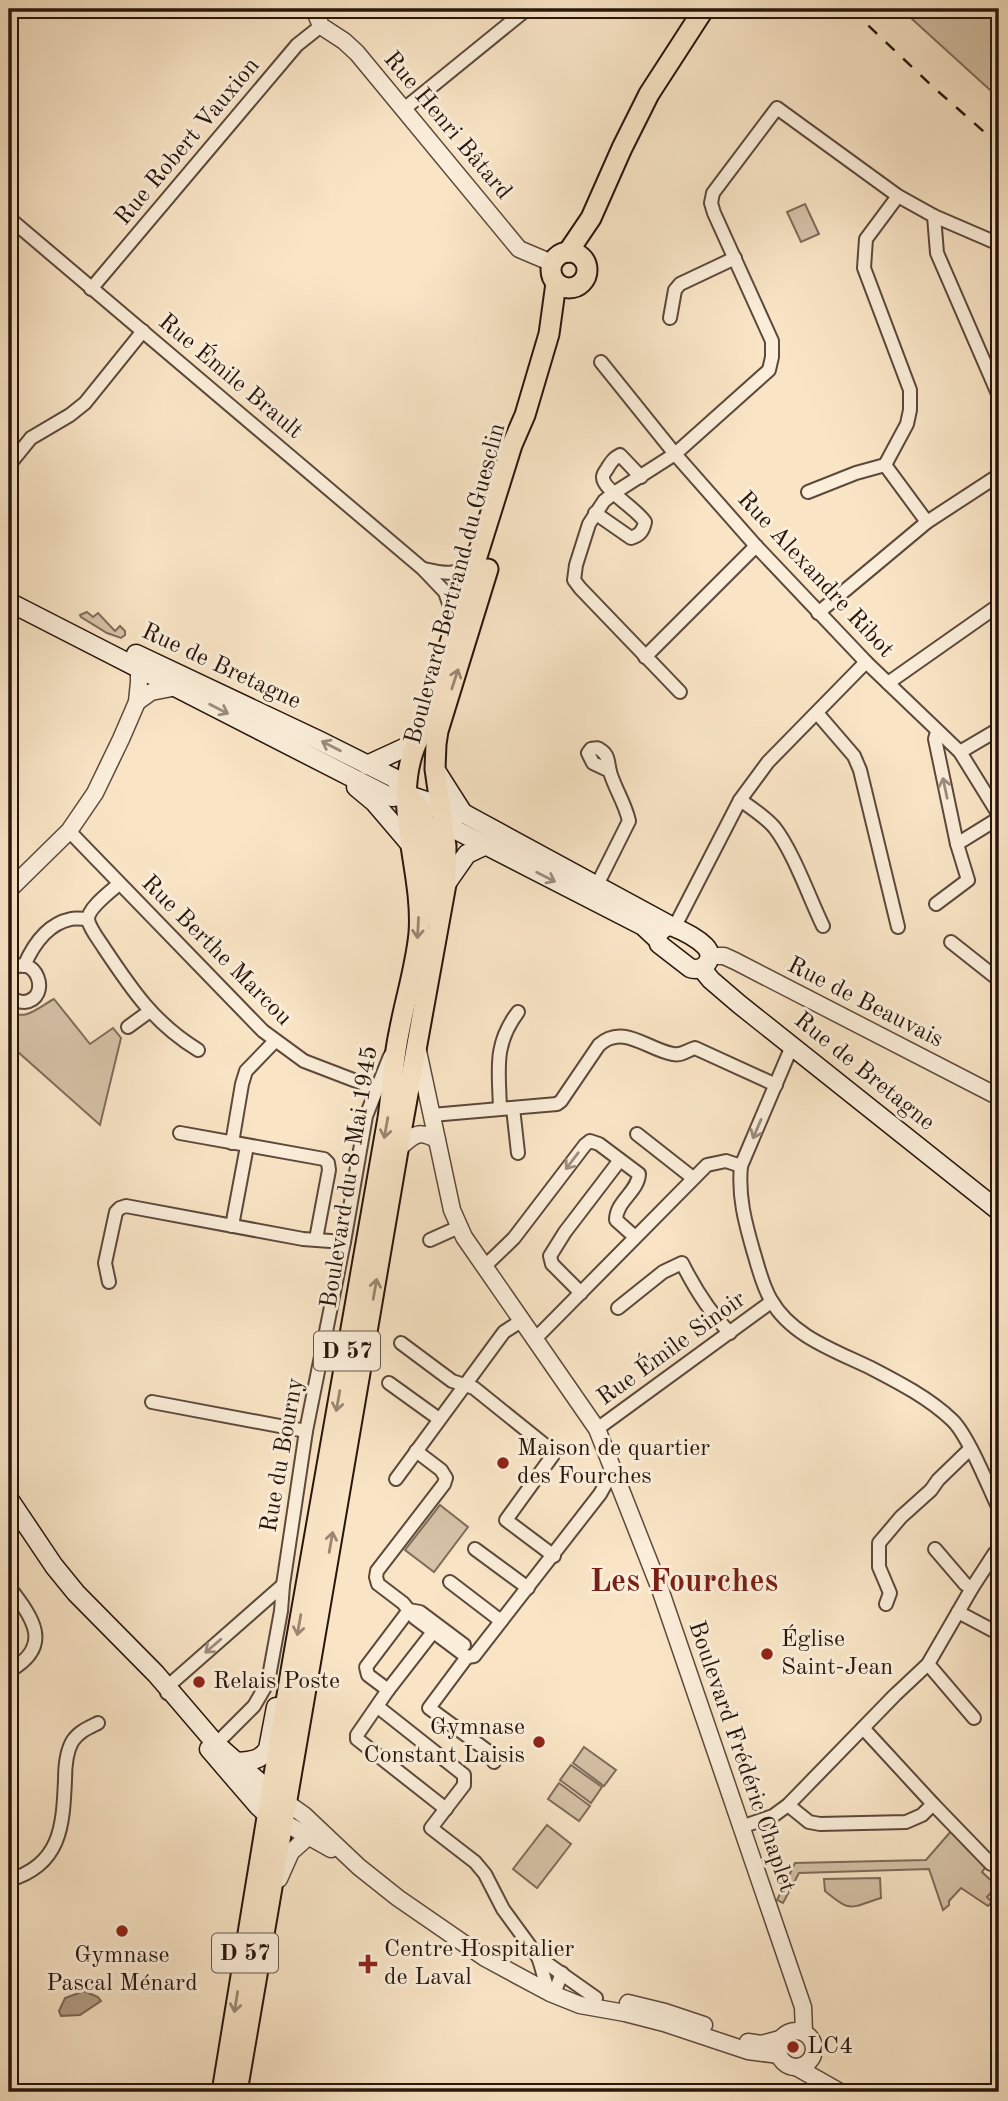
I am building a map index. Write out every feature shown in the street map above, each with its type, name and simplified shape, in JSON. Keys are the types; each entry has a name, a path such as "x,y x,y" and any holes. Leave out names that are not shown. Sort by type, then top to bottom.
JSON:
{"main road":[{"name":"Boulevard Bertrand du Guesclin","path":"408,795 408,769 457,624 512,445 525,415 549,334 559,266 591,218 649,94 704,9"},
{"name":"Boulevard Bertrand du Guesclin","path":"587,266 591,218"},
{"path":"580,256 587,266 586,276 580,285 565,288 559,266 580,256"},
{"name":"Boulevard Bertrand du Guesclin","path":"549,334 576,287"},
{"name":"Boulevard Bertrand du Guesclin","path":"440,806 435,769 438,731 498,533 522,445 525,415"},
{"name":"Rue de Bretagne","path":"9,591 394,778 408,795"},
{"name":"Rue de Bretagne","path":"9,602 392,797 408,795 463,813 704,945 711,980 999,1211"},
{"path":"339,771 374,802 410,843 440,806 429,788 421,759 419,737 368,765"},
{"path":"435,769 463,813"},
{"path":"408,795 422,811 425,825 435,938"},
{"name":"Boulevard du 8 Mai 1945","path":"275,1810 294,1692 292,1665 388,1118 398,1036 419,933 408,795"},
{"name":"Rue de Bretagne","path":"440,806 456,830 643,926 659,944 690,968 696,970 706,962"},
{"name":"Boulevard du 8 Mai 1945","path":"222,2092 399,1148 435,938 441,920 446,884 446,846 440,806"},
{"path":"446,884 467,854 486,845"},
{"path":"657,939 662,928 672,927"},
{"path":"9,1499 54,1566 76,1593 156,1674 167,1694 239,1784 252,1806 275,1810"},
{"path":"236,1762 255,1761 268,1749 276,1708 292,1665"},
{"path":"167,1694 236,1762 275,1810 260,1904 267,1913"},
{"path":"239,1784 258,1795 275,1810"},
{"name":"D 57","path":"237,2092 267,1913"}],"street":[{"path":"314,9 321,26"},
{"path":"404,109 527,9"},
{"name":"Rue Henri Bâtard","path":"321,26 344,41 404,109 519,249 559,266"},
{"name":"Rue Robert Vauxion","path":"91,289 297,45 321,26"},
{"path":"680,692 575,580 576,565 589,524 604,501 675,454 769,370 772,341 714,213 711,203 713,193 777,108 898,197 999,244"},
{"path":"808,492 885,465 907,424 910,390 864,268 866,239 898,197"},
{"path":"934,216 937,253 999,396"},
{"name":"Rue Émile Brault","path":"9,218 423,569 444,592 457,624"},
{"path":"670,318 675,290 680,284 735,258"},
{"path":"9,465 31,438 85,403 142,331"},
{"name":"Rue Alexandre Ribot","path":"601,362 675,454 756,546 866,663 960,752 999,816"},
{"path":"596,513 631,538 638,536 644,529 645,522 614,493 603,481 603,477 614,458 620,456 641,477"},
{"path":"885,465 927,522"},
{"path":"818,613 927,522 999,475"},
{"path":"645,657 756,546"},
{"path":"423,569 447,574 477,561"},
{"path":"888,684 999,605"},
{"path":"672,927 740,800 768,762 866,663"},
{"path":"9,890 69,831 95,793 137,702 139,669"},
{"path":"137,702 151,692 177,688"},
{"path":"817,713 854,756 860,770 898,928"},
{"path":"960,752 999,729"},
{"path":"936,904 968,880 957,844 935,739 937,732"},
{"path":"596,887 629,821 625,803 610,771"},
{"path":"740,800 756,810 773,827 785,845 823,926"},
{"path":"957,844 999,816"},
{"name":"Rue Berthe Marcou","path":"69,831 263,1031 304,1061 363,1084 373,1097"},
{"path":"119,884 90,912 88,919 94,932 150,1012 179,1039 198,1050"},
{"path":"24,966 41,936 70,919 88,919"},
{"path":"951,942 999,980"},
{"name":"Rue de Beauvais","path":"706,962 724,956 998,1093"},
{"path":"9,971 14,967 24,966 33,969 40,986 37,994 30,1000 21,1002 9,996"},
{"path":"128,1027 150,1012"},
{"path":"518,1012 506,1028 499,1052 507,1109 518,1153"},
{"name":"Rue du Bourny","path":"216,1744 254,1706 268,1682 281,1611 306,1431 366,1116 398,1036"},
{"path":"432,1115 557,1104 599,1045 606,1039 621,1037 634,1038 670,1054 679,1055 695,1048 776,1085"},
{"path":"232,1143 246,1072 275,1041"},
{"path":"792,1046 741,1166 741,1202 745,1223 771,1302 785,1319 801,1332 875,1370 940,1410 958,1426 999,1509"},
{"name":"Boulevard Frédéric Chaplet","path":"417,1048 452,1210 459,1227 484,1268 597,1429 614,1469 660,1589 803,2007 804,2032"},
{"name":"Rue Berthe Marcou","path":"351,1078 373,1078 383,1074"},
{"path":"180,1133 324,1159 329,1170 316,1239"},
{"path":"399,1148 420,1133 437,1140"},
{"path":"637,1134 693,1178"},
{"path":"484,1268 514,1238 590,1141 639,1174 639,1181 616,1211 616,1220 635,1237"},
{"path":"232,1226 247,1146"},
{"path":"581,1293 552,1264 550,1256 620,1160"},
{"path":"534,1340 708,1165 726,1161 741,1166"},
{"path":"108,1282 105,1263 116,1212 126,1206 303,1239 344,1242"},
{"path":"430,1240 459,1227"},
{"path":"618,1308 663,1272 682,1263 730,1333"},
{"name":"Rue Émile Sinoir","path":"597,1429 771,1302"},
{"path":"396,1479 504,1332 521,1321"},
{"path":"401,1343 452,1381 474,1388 551,1450 553,1455 506,1520 554,1556"},
{"path":"389,1383 439,1419"},
{"path":"152,1402 306,1431"},
{"path":"886,1604 890,1593 879,1567 879,1543 901,1517 970,1449"},
{"path":"416,1451 441,1470 446,1478 377,1571 376,1577 378,1584 415,1618 472,1655"},
{"path":"494,1762 489,1752 429,1708 554,1556 600,1494 614,1469"},
{"path":"600,1494 621,1490"},
{"path":"475,1549 528,1588"},
{"path":"935,1549 965,1584 972,1588"},
{"path":"741,1827 773,1816 788,1805 928,1664 972,1588 999,1549"},
{"path":"450,1582 501,1621"},
{"path":"167,1694 283,1584"},
{"path":"9,1587 25,1608 36,1629 33,1649 28,1658 9,1671"},
{"path":"409,1610 420,1612 472,1655"},
{"path":"388,1690 368,1675 366,1667 409,1610"},
{"path":"958,1612 992,1630"},
{"path":"433,1632 388,1690 357,1735 357,1739 446,1809"},
{"path":"928,1664 974,1718"},
{"path":"378,1707 464,1775 464,1785 430,1828 475,1862 485,1874 503,1909 554,1984 580,2005 664,2023 748,2051 779,2047"},
{"path":"9,1880 22,1876 43,1862 58,1840 64,1817 67,1755 72,1742 83,1730 98,1723"},
{"path":"863,1728 991,1864"},
{"path":"788,1805 809,1822 820,1824 906,1822 922,1815 933,1804"},
{"path":"275,1810 309,1836 359,1867"},
{"path":"275,1810 304,1815 359,1867 398,1898 485,1958 527,1980 554,1984 596,1998 666,2012 749,2042 779,2047"},
{"path":"267,1913 291,1852 309,1836"},
{"path":"796,2067 804,2066 812,2059 815,2048 804,2032 793,2030 784,2035 779,2047 786,2064 834,2088"},
{"path":"812,2059 834,2088"}],"shaded area":[{"path":"901,9 999,9 999,82 990,90"},
{"path":"805,204 819,234 801,242 787,212"},
{"path":"87,612 93,617 98,613 115,631 120,626 125,635 121,638 107,633 81,617 80,615"},
{"path":"54,999 90,1044 113,1028 121,1038 100,1125 9,1044 9,1011 26,1014"},
{"path":"440,1505 468,1527 434,1572 405,1550"},
{"path":"584,1747 616,1770 604,1786 573,1763"},
{"path":"571,1765 602,1787 591,1803 560,1780"},
{"path":"559,1783 590,1806 579,1821 548,1799"},
{"path":"547,1825 571,1844 537,1888 513,1869"},
{"path":"952,1830 987,1865 982,1872 997,1886 987,1897 992,1902 988,1906 961,1888 943,1910 929,1869 799,1873 783,1903 777,1900 795,1863 926,1860"},
{"path":"880,1878 881,1898 856,1906 846,1906 825,1891 824,1879"},
{"path":"84,1991 101,2001 80,2015 61,2016 59,2011 65,1998"}],"railway":[{"path":"851,9 999,145"}],"place":[{"name":"Maison de quartier des Fourches","path":"503,1463"},
{"name":"Église Saint-Jean","path":"767,1654"},
{"name":"Relais Poste","path":"199,1682"},
{"name":"Gymnase Constant Laisis","path":"539,1742"},
{"name":"Gymnase Pascal Ménard","path":"122,1931"},
{"name":"Centre Hospitalier de Laval","path":"368,1964"},
{"name":"LC4","path":"793,2047"}],"district":[{"name":"Les Fourches","path":"684,1583"}]}
